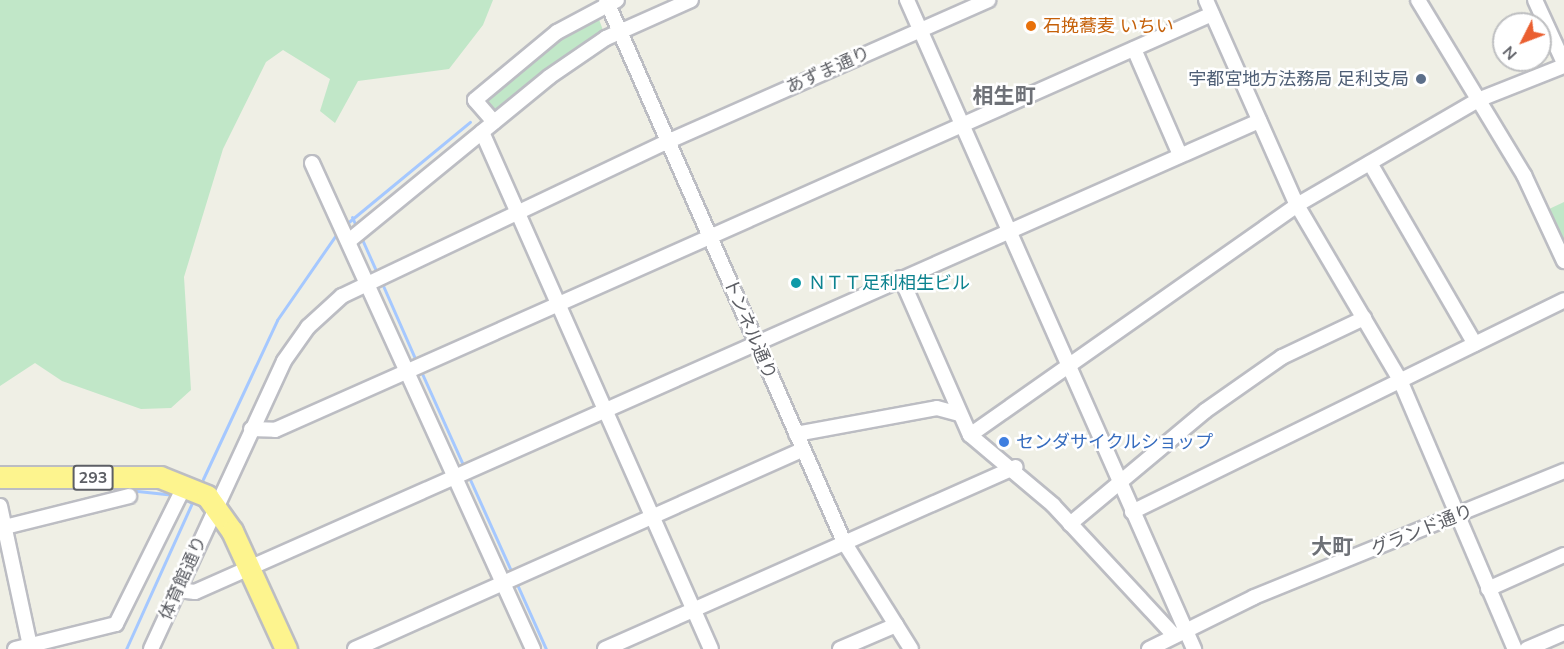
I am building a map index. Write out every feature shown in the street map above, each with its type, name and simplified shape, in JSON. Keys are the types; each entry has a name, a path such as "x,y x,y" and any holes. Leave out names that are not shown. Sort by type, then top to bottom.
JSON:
{"highway":[{"name":"293","path":"0,477 160,477 185,485 215,507 250,568 286,649"}],"street":[{"path":"349,237 549,77 620,32 691,0"},
{"path":"907,0 1119,481 1179,631"},
{"name":"あずま通り","path":"368,280 669,141 988,0"},
{"path":"1206,0 1297,205 1400,380 1515,649"},
{"path":"1418,0 1524,176 1564,261"},
{"path":"970,435 1297,205 1478,100 1564,64 1535,0"},
{"path":"494,122 475,100 557,32 610,1"},
{"name":"トンネル通り","path":"610,1 620,32 844,542 911,649"},
{"path":"251,429 275,430 1212,14"},
{"path":"1134,49 1180,156"},
{"path":"178,590 195,592 1259,121"},
{"path":"482,132 711,649"},
{"path":"1370,163 1475,344"},
{"path":"312,164 349,237 532,649"},
{"path":"901,278 970,435 1015,467 1179,631 1194,649"},
{"name":"体育館通り","path":"151,649 251,429 300,336 330,305 368,280"},
{"path":"1132,512 1564,300"},
{"path":"1070,524 1119,481 1282,357 1364,318"},
{"path":"796,434 937,408 959,414"},
{"path":"355,649 803,450"},
{"path":"605,649 1015,467"},
{"name":"グランド通り","path":"1149,649 1179,631 1564,471"},
{"path":"15,649 110,626 123,617 185,485"},
{"path":"5,527 129,496"},
{"path":"0,506 30,646"},
{"path":"1488,589 1564,555"},
{"path":"840,649 896,625"},
{"path":"1527,649 1564,633"}],"green space":[{"path":"0,0 493,0 483,25 449,69 358,81 335,123 320,111 330,79 283,50 266,62 223,149 184,277 191,390 171,408 141,409 62,381 35,363 0,386"},
{"path":"597,14 604,33 495,115 482,98"},
{"path":"1564,202 1564,247 1547,210"}],"waterway":[{"path":"345,225 470,122"},
{"path":"352,217 357,228"},
{"path":"203,479 277,320 338,232"},
{"path":"361,237 378,275"},
{"path":"381,281 417,363"},
{"path":"420,369 465,469"},
{"path":"468,475 512,573"},
{"path":"128,490 175,495"},
{"path":"126,649 192,503 184,499"},
{"path":"15,517 72,503"},
{"path":"516,582 546,649"}],"place":[{"name":"石挽蕎麦 いちい","path":"1031,26"},
{"name":"宇都宮地方法務局 足利支局","path":"1421,79"},
{"name":"ＮＴＴ足利相生ビル","path":"796,283"},
{"name":"センダサイクルショップ","path":"1004,442"}],"district":[{"name":"相生町","path":"1004,96"},
{"name":"大町","path":"1332,547"}]}
